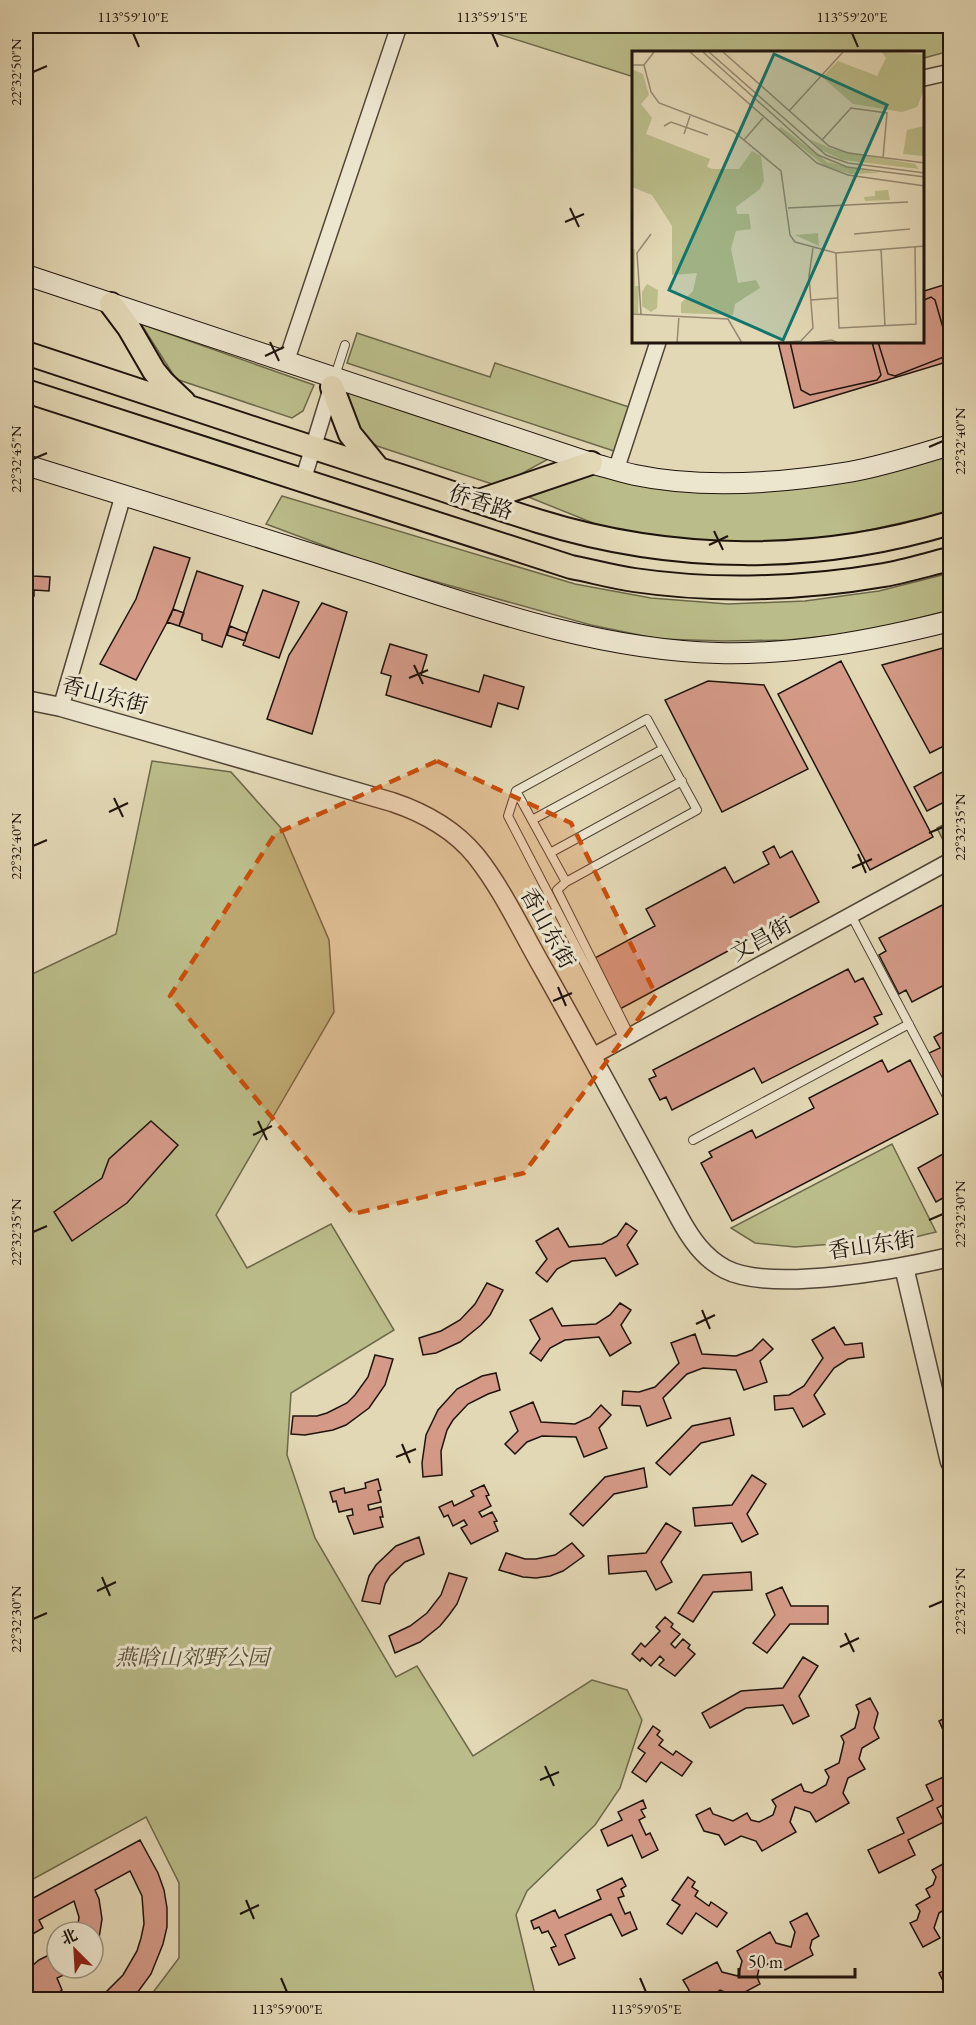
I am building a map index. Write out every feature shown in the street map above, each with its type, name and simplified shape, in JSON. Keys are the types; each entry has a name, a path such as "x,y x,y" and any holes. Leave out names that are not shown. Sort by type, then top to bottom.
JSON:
{"main road":[{"path":"26,275 286,362 333,382 636,475 691,482 744,482 850,471 951,445"},
{"path":"111,304 129,328 154,371 189,407"},
{"name":"侨香路","path":"26,353 539,522 639,545 696,553 749,555 817,550 878,541 951,523"},
{"path":"333,382 350,434 362,451 380,469 373,502"},
{"name":"侨香路","path":"26,392 571,567 634,580 706,587 765,587 885,575 951,559"},
{"path":"136,427 147,393"},
{"path":"479,501 591,463"},
{"path":"26,465 486,610 593,639 719,653 788,651 851,643 951,621"}],"street":[{"path":"286,362 399,26"},
{"path":"925,78 951,72"},
{"path":"616,470 657,344"},
{"path":"303,480 333,382"},
{"path":"61,707 123,496"},
{"name":"香山东街","path":"26,700 61,707 392,802 423,814 462,842 475,855 495,884 593,1056 686,1231 712,1261 736,1274 766,1279 849,1275 951,1257"},
{"name":"文昌街","path":"593,1056 951,861"},
{"path":"904,1267 951,1462"}],"lane":[{"path":"333,382 345,345"},
{"path":"647,719 697,810 566,882 556,890 627,1037 508,816 516,792 647,719"},
{"path":"532,820 663,749"},
{"path":"550,853 682,782"},
{"path":"516,792 566,882"},
{"path":"851,915 951,1102"},
{"path":"693,1140 909,1024"}],"highlighted area":[{"path":"437,761 571,823 656,995 524,1173 353,1214 170,996 275,834"}],"green space":[{"path":"473,26 950,26 950,51 925,58 925,51 632,51 632,76"},
{"path":"141,324 314,385 303,411 292,418 176,379"},
{"path":"357,333 490,377 495,363 632,408 617,452 347,363"},
{"path":"348,392 552,457 508,481 492,484 377,446 364,436 355,424"},
{"path":"950,455 950,512 833,538 759,545 683,541 608,529 526,496 594,470 626,478 876,475"},
{"path":"282,496 575,584 651,598 728,604 805,601 879,591 950,573 950,610 864,632 788,640 659,639 591,625 376,565 266,524"},
{"name":"燕晗山郊野公园","path":"152,761 231,772 281,828 329,940 334,1012 216,1215 247,1268 331,1224 394,1330 291,1393 287,1455 315,1538 396,1677 417,1666 473,1756 592,1680 627,1690 642,1720 620,1788 595,1825 527,1891 516,1915 536,1999 148,1999 179,1958 179,1883 146,1817 26,1883 26,977 116,934"},
{"path":"950,821 950,849 948,850 937,828"},
{"path":"892,1144 936,1232 911,1238 795,1247 755,1243 731,1228"}],"building":[{"path":"950,283 950,361 794,408 778,344 925,344 925,291"},
{"path":"931,297 935,300 949,355 895,376 888,374 879,344 925,344 925,300"},
{"path":"790,344 873,344 881,375 877,380 810,395 801,390"},
{"path":"154,547 190,558 171,615 136,680 100,664 136,599"},
{"path":"197,571 243,586 222,647 202,640 202,634 179,626"},
{"path":"26,572 33,573 33,576 50,577 49,591 34,590 34,596 29,596 28,605 26,604"},
{"path":"263,590 299,602 279,658 243,645"},
{"path":"322,603 347,612 312,734 267,719 289,655"},
{"path":"173,609 184,613 179,626 167,622"},
{"path":"230,626 247,633 245,641 227,635"},
{"path":"390,644 427,655 421,675 479,692 484,675 524,687 518,709 498,703 491,727 386,695 391,676 381,673"},
{"path":"950,646 950,743 930,753 882,665"},
{"path":"841,661 933,837 870,870 778,694"},
{"path":"708,681 764,685 808,769 722,812 665,700"},
{"path":"950,768 950,799 927,811 914,787"},
{"path":"774,846 780,858 792,851 819,902 620,1009 593,959 655,926 646,909 725,867 734,883 769,864 763,852"},
{"path":"950,901 950,982 912,1002 906,990 899,994 879,955 886,951 879,938"},
{"path":"848,969 855,982 863,978 882,1014 874,1017 878,1024 762,1083 754,1068 672,1110 666,1097 660,1100 649,1079 656,1076 653,1070"},
{"path":"950,1028 950,1094 929,1053 940,1048 934,1037"},
{"path":"882,1060 888,1072 910,1060 938,1114 732,1221 701,1163 712,1157 709,1152 752,1130 756,1138 814,1108 809,1098"},
{"path":"151,1121 178,1145 127,1203 72,1241 54,1212 102,1178 109,1159"},
{"path":"950,1150 950,1194 936,1202 918,1168"},
{"path":"626,1223 637,1231 627,1245 638,1264 616,1276 605,1258 572,1261 557,1269 547,1282 536,1273 547,1259 536,1241 558,1228 569,1247 602,1244 617,1236"},
{"path":"487,1283 503,1290 490,1315 460,1342 436,1353 423,1355 419,1338 441,1331 460,1320 475,1304"},
{"path":"620,1303 631,1310 621,1325 631,1343 610,1356 599,1337 565,1340 550,1348 541,1361 530,1353 540,1339 530,1320 552,1308 562,1326 596,1324 610,1315"},
{"path":"834,1327 845,1345 862,1343 864,1357 848,1359 834,1368 814,1395 825,1414 803,1427 793,1408 775,1410 774,1396 789,1395 804,1386 823,1358 812,1340"},
{"path":"695,1334 702,1354 736,1356 752,1350 763,1339 773,1349 760,1361 767,1382 744,1390 736,1370 703,1368 687,1374 663,1398 671,1418 647,1426 640,1406 622,1405 623,1391 639,1392 655,1387 679,1363 671,1343"},
{"path":"375,1355 393,1359 385,1385 369,1408 346,1425 333,1430 305,1435 291,1434 293,1416 317,1416 347,1403 368,1377"},
{"path":"496,1373 500,1390 468,1404 447,1430 441,1451 442,1475 423,1477 422,1463 426,1435 438,1410 457,1389 482,1376"},
{"path":"533,1402 541,1422 575,1424 590,1417 601,1405 611,1415 599,1428 607,1448 584,1457 576,1437 542,1436 527,1442 515,1454 505,1444 518,1431 510,1412"},
{"path":"730,1418 734,1435 701,1443 670,1475 656,1463 692,1426"},
{"path":"644,1468 647,1487 614,1494 583,1526 570,1514 605,1477"},
{"path":"752,1475 766,1484 747,1514 758,1534 742,1542 732,1523 695,1526 693,1508 732,1505"},
{"path":"378,1479 381,1502 368,1505 369,1510 381,1507 383,1517 380,1517 383,1527 354,1534 347,1516 353,1515 352,1509 339,1512 330,1492 344,1488 345,1493 366,1488 365,1483"},
{"path":"484,1485 491,1506 479,1512 482,1517 492,1512 497,1521 494,1522 498,1531 471,1544 461,1528 467,1525 464,1520 453,1526 448,1515 444,1517 439,1507 452,1501 454,1506 474,1496 471,1491"},
{"path":"666,1523 681,1532 661,1562 672,1582 656,1590 646,1571 609,1574 608,1556 646,1553"},
{"path":"419,1537 424,1554 405,1562 390,1576 385,1584 380,1604 362,1601 369,1576 376,1565 396,1546"},
{"path":"572,1543 584,1556 563,1571 550,1576 523,1577 499,1570 506,1553 525,1559 536,1559 555,1555"},
{"path":"751,1572 752,1590 713,1592 693,1622 678,1613 703,1575"},
{"path":"449,1573 467,1578 457,1604 440,1626 420,1642 395,1653 389,1636 410,1626 427,1613 441,1595"},
{"path":"782,1587 791,1606 828,1606 828,1624 790,1624 767,1653 753,1643 775,1615 766,1594"},
{"path":"665,1617 673,1624 671,1627 680,1634 671,1644 675,1648 683,1639 695,1654 675,1676 659,1665 664,1660 660,1656 651,1666 642,1658 640,1661 632,1654 641,1643 645,1647 660,1631 656,1627"},
{"path":"803,1657 818,1666 799,1696 809,1716 793,1724 783,1705 746,1708 710,1728 702,1713 741,1691 783,1688"},
{"path":"870,1698 878,1713 874,1728 879,1738 862,1748 859,1759 865,1769 848,1778 843,1793 849,1803 816,1822 810,1812 795,1807 790,1822 796,1832 762,1851 756,1841 741,1836 725,1845 719,1835 704,1831 696,1815 710,1808 713,1814 733,1821 747,1813 751,1820 759,1822 773,1815 776,1806 772,1800 801,1784 804,1791 812,1793 826,1785 829,1777 825,1770 839,1763 844,1742 841,1736 855,1728 859,1712 856,1705"},
{"path":"950,1715 950,1745 939,1721"},
{"path":"653,1726 660,1731 657,1735 663,1740 659,1745 673,1755 676,1751 692,1762 682,1776 661,1762 646,1782 632,1772 645,1753 638,1748"},
{"path":"950,1774 950,1801 937,1808 944,1822 908,1840 915,1855 879,1873 868,1850 904,1833 897,1818 933,1800 926,1785"},
{"path":"643,1800 646,1808 641,1810 645,1817 639,1820 646,1835 650,1833 658,1850 642,1858 632,1835 608,1846 601,1830 622,1820 618,1812"},
{"path":"140,1840 158,1873 164,1890 167,1927 151,1974 132,2000 98,2000 123,1975 137,1951 141,1938 144,1924 142,1896 130,1871 95,1890 99,1899 102,1920 79,1920 74,1901 39,1920 43,1928 26,1938 26,1902"},
{"path":"950,1860 950,1906 939,1913 934,1928 940,1938 923,1947 910,1923 917,1920 920,1911 916,1905 930,1897 926,1889 933,1885 936,1877 932,1870"},
{"path":"688,1877 695,1882 692,1887 698,1891 695,1896 709,1906 711,1902 727,1913 717,1927 696,1913 682,1934 667,1924 680,1905 672,1900"},
{"path":"622,1878 626,1886 621,1889 624,1896 618,1898 625,1914 630,1912 637,1929 622,1936 611,1914 565,1935 575,1958 559,1965 551,1948 556,1946 548,1931 542,1933 539,1927 534,1929 531,1921 555,1910 559,1918 601,1899 597,1890"},
{"path":"807,1913 819,1936 812,1940 810,1948 813,1955 785,1970 781,1964 773,1961 759,1969 757,1977 760,1984 732,1999 728,1993 720,1990 706,2000 686,2000 689,1990 683,1980 717,1962 722,1972 738,1976 742,1961 737,1951 770,1932 776,1943 791,1947 795,1932 790,1922"},
{"path":"45,1957 45,1980 58,1980 62,1990 52,1997 55,2000 26,2000 26,1971"},
{"path":"950,1967 950,1995 939,1973"}]}
